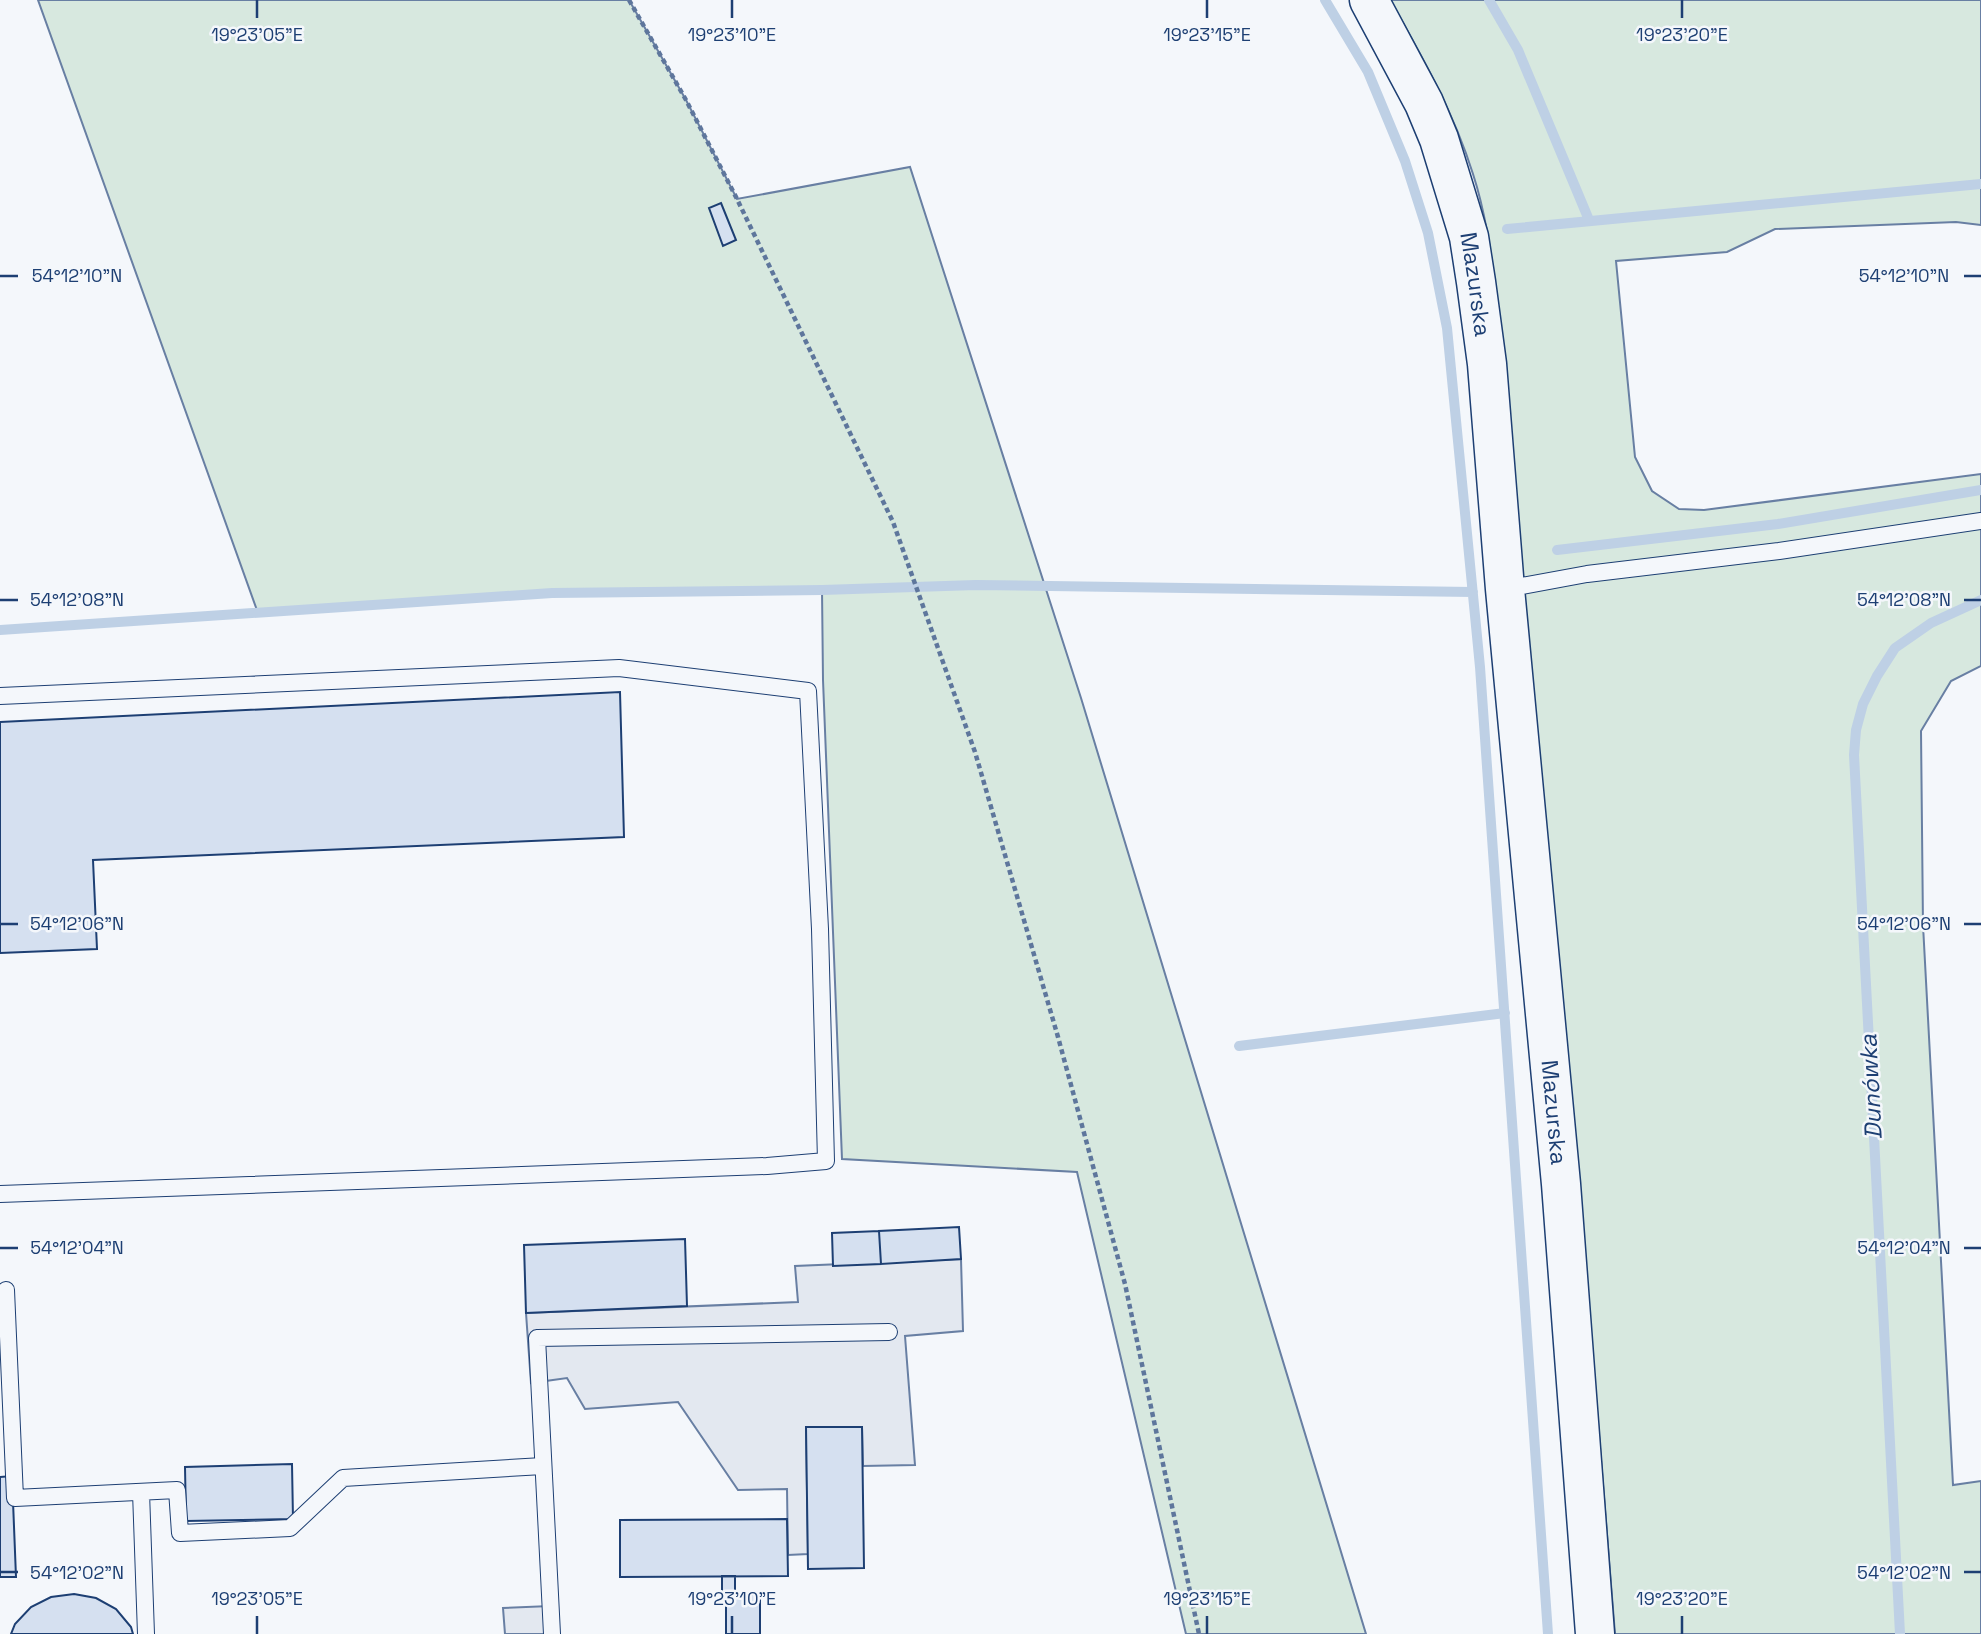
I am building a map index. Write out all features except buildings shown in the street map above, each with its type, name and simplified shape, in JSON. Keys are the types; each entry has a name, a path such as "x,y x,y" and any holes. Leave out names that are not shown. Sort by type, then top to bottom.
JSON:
{"main road":[{"name":"Mazurska","path":"1369,0 1424,103 1439,139 1468,237 1487,364 1505,589 1561,1184 1595,1634"}],"lane":[{"path":"1505,589 1587,574 1779,551 1981,521"},
{"path":"0,696 619,668 808,691 820,929 826,1161 0,1194"},
{"path":"6,1290 7,1466 15,1498 177,1490 180,1533 290,1528 343,1478 543,1466"},
{"path":"552,1634 537,1338 889,1332"},
{"path":"141,1492 146,1634"}],"path":[{"path":"629,0 686,100 742,210 892,522 975,752 1058,1037 1125,1284 1199,1634"}],"shaded area":[{"path":"38,0 629,0 686,100 737,199 910,167 1081,698 1366,1634 1186,1634 1077,1172 842,1159 823,680 822,590 552,593 258,613"},
{"path":"1390,0 1981,0 1981,225 1956,222 1775,229 1727,252 1616,261 1635,457 1652,491 1679,509 1704,510 1981,474 1981,666 1951,681 1921,731 1923,925 1953,1485 1981,1481 1981,1634 1615,1634 1586,1273 1494,273 1482,207 1457,129"},
{"path":"961,1259 963,1331 905,1336 915,1465 863,1466 862,1427 806,1428 808,1554 788,1555 787,1489 738,1490 678,1402 585,1409 567,1378 531,1383 526,1313 798,1302 795,1266"},
{"path":"550,1606 552,1634 505,1634 503,1608"}],"waterway":[{"path":"1325,0 1368,72 1405,161 1428,233 1447,328 1480,667 1548,1634"},
{"path":"1489,0 1518,50 1589,220"},
{"path":"1507,229 1981,184"},
{"path":"1557,550 1778,524 1981,490"},
{"path":"0,630 552,593 976,585 1473,592"},
{"name":"Dunówka","path":"1900,1634 1854,755 1856,730 1863,704 1895,648 1931,623 1981,600"},
{"path":"1239,1046 1505,1013"}]}
